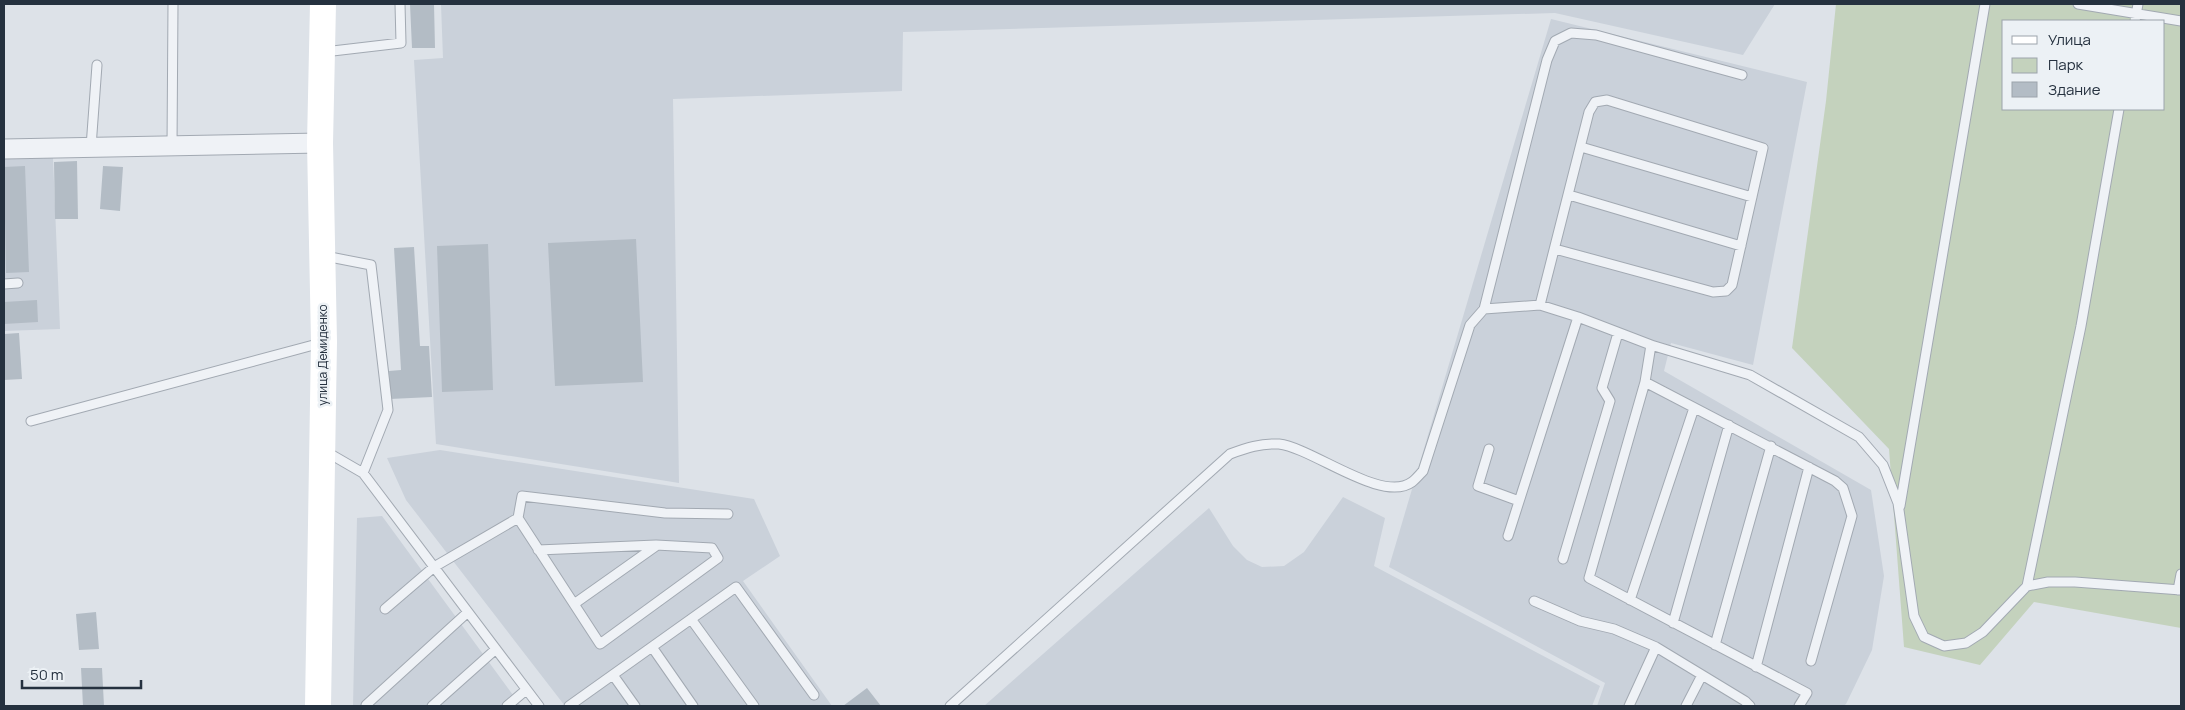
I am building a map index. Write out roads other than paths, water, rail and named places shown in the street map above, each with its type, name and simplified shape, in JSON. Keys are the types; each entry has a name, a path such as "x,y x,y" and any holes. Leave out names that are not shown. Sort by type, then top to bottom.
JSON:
{"main road":[{"name":"улица Демиденко","path":"318,706 324,342 320,144 323,4"}],"street":[{"path":"4,149 320,144"}],"lane":[{"path":"172,146 174,4"},
{"path":"321,52 401,43 400,4"},
{"path":"1899,510 1985,4"},
{"path":"2078,4 2135,17 2181,21"},
{"path":"2135,17 2138,4"},
{"path":"950,706 1230,454 1253,445 1280,444 1378,486 1396,486 1412,483 1423,471 1470,325 1484,309 1547,60 1555,41 1571,33 1596,35 1742,75"},
{"path":"91,148 97,65"},
{"path":"1540,306 1589,112 1595,102 1607,100 1763,148 1732,285 1726,291 1713,292 1555,249"},
{"path":"1484,309 1540,306 1578,317 1651,345 1750,375 1859,437 1882,465 1899,510 1914,616 1924,637 1944,646 1966,643 1983,632 2027,586 2080,326 2119,110"},
{"path":"1581,147 1752,197"},
{"path":"1569,195 1741,246"},
{"path":"322,255 370,266 388,410 363,473"},
{"path":"4,284 18,283"},
{"path":"1508,536 1578,317"},
{"path":"1563,559 1610,401 1602,388 1618,333"},
{"path":"31,421 324,342"},
{"path":"1651,345 1645,382 1588,578 1807,693 1799,706"},
{"path":"1645,382 1771,446 1835,481 1843,488 1852,516 1810,661"},
{"path":"1630,600 1694,408"},
{"path":"1673,623 1729,425"},
{"path":"1715,645 1771,446"},
{"path":"1489,449 1478,486 1519,501"},
{"path":"322,450 363,473 539,706"},
{"path":"1756,667 1809,467"},
{"path":"538,550 656,545 712,548 718,558 600,644 538,550 518,518 522,496 665,513 728,514"},
{"path":"385,610 434,567 518,518"},
{"path":"574,604 656,545"},
{"path":"2027,586 2048,582 2075,582 2180,590 2181,574"},
{"path":"569,706 736,587 814,695"},
{"path":"1534,601 1580,621 1614,629 1656,647 1745,701 1750,706"},
{"path":"366,705 468,612"},
{"path":"691,619 754,706"},
{"path":"652,647 693,706"},
{"path":"1629,706 1656,647"},
{"path":"432,706 496,649"},
{"path":"613,675 635,706"},
{"path":"1686,706 1702,675"},
{"path":"507,706 526,690"}]}
